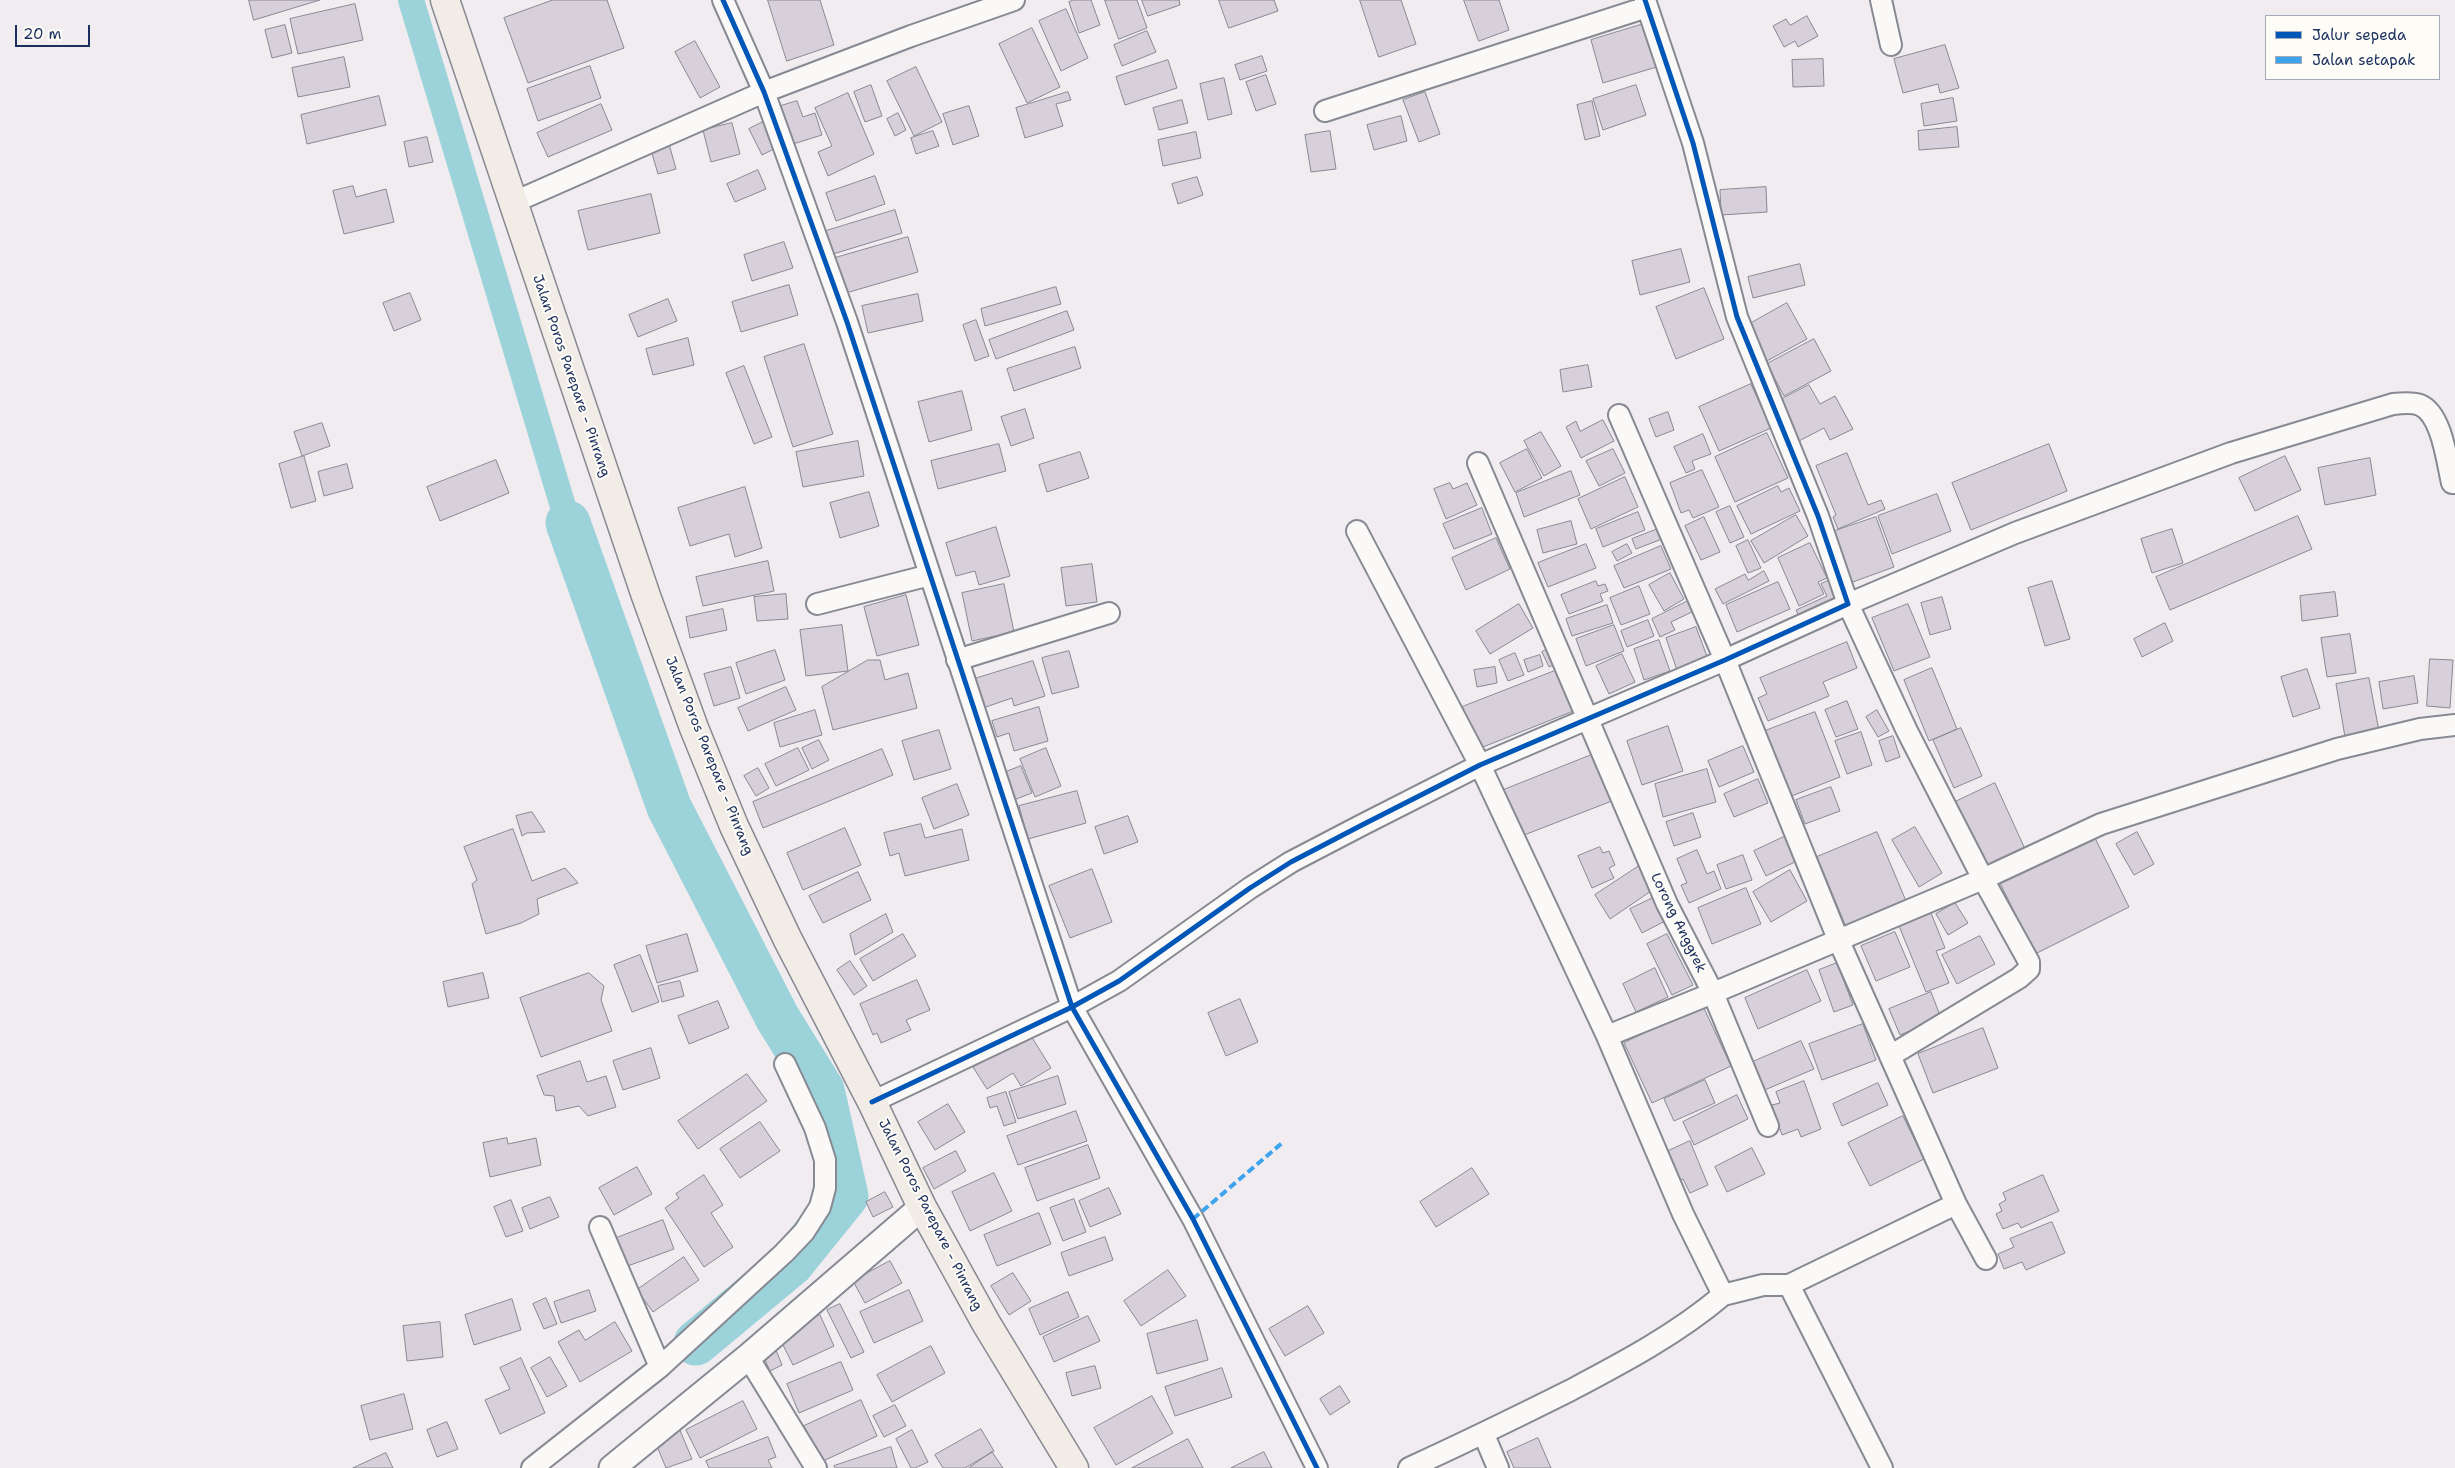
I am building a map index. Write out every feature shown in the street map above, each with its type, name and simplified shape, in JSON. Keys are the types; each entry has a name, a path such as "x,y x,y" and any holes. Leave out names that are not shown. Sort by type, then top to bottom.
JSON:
{"highway":[{"name":"Jalan Poros Parepare - Pinrang","path":"445,0 646,596 694,728 734,826 783,929 872,1102 922,1207 991,1331 1074,1468"}],"street":[{"path":"723,0 764,92 847,322 1072,1008 1193,1219 1317,1468"},
{"path":"512,203 764,92 911,36 1014,0"},
{"path":"1881,0 1891,45"},
{"path":"1324,111 1646,4 1693,143 1737,317 1818,516 1848,604 1907,731 1983,879 2028,957 2029,969 2019,978 1890,1056"},
{"path":"872,1102 1072,1008 1119,981 1250,888 1291,862 1480,765 1588,720 1848,604 2015,533 2231,453 2393,404 2421,405 2436,422 2454,486"},
{"path":"1619,415 1725,660 1838,939 1956,1204 1986,1259"},
{"name":"Lorong Anggrek","path":"1478,463 1667,904 1713,993 1768,1126"},
{"path":"1357,531 1480,765 1607,1036 1683,1214 1723,1295"},
{"path":"817,604 930,575"},
{"path":"957,660 1109,613"},
{"path":"1607,1036 1983,879 2101,824 2337,749 2420,729 2455,725"},
{"path":"532,1468 660,1367 784,1253 804,1232 820,1207 825,1188 825,1160 815,1128 785,1064"},
{"path":"1409,1468 1484,1435 1660,1341 1697,1317 1723,1295 1763,1285 1790,1285 1956,1204"},
{"path":"612,1468 748,1357 922,1207"},
{"path":"600,1227 660,1367"},
{"path":"1790,1285 1882,1468"},
{"path":"748,1357 816,1468"},
{"path":"1484,1435 1498,1468"}],"building":[{"path":"249,0 320,0 254,20"},
{"path":"553,0 607,0 624,48 528,83 504,18"},
{"path":"768,0 820,0 834,45 787,61"},
{"path":"1074,0 1091,0 1100,25 1079,33 1069,2"},
{"path":"1105,0 1137,0 1147,28 1119,39"},
{"path":"1142,0 1179,0 1180,5 1148,16"},
{"path":"1219,0 1274,0 1278,11 1229,28"},
{"path":"1360,0 1401,0 1416,44 1379,57"},
{"path":"1464,0 1499,0 1509,30 1479,41"},
{"path":"355,4 363,40 298,54 290,19"},
{"path":"1066,9 1088,58 1061,71 1039,21"},
{"path":"1807,16 1818,36 1798,47 1795,41 1784,47 1773,26 1786,19 1790,25"},
{"path":"1647,23 1660,66 1603,83 1591,40"},
{"path":"285,25 292,53 272,58 265,30"},
{"path":"1032,28 1060,87 1027,103 999,44"},
{"path":"1147,31 1156,52 1122,66 1114,45"},
{"path":"695,41 720,87 700,98 675,52"},
{"path":"1945,45 1959,88 1940,93 1938,84 1903,93 1894,59"},
{"path":"1262,56 1267,71 1240,80 1235,65"},
{"path":"344,57 350,87 298,97 292,68"},
{"path":"1823,59 1824,86 1793,87 1792,60"},
{"path":"1168,60 1177,88 1125,105 1116,77"},
{"path":"590,66 601,98 538,121 527,89"},
{"path":"916,67 942,122 914,136 887,81"},
{"path":"1266,75 1276,104 1256,111 1246,82"},
{"path":"1224,78 1232,114 1208,120 1200,84"},
{"path":"871,85 882,116 865,122 854,92"},
{"path":"1636,85 1646,115 1603,130 1593,99"},
{"path":"1068,92 1071,100 1056,104 1063,126 1025,138 1016,108"},
{"path":"1425,92 1440,134 1419,142 1403,100"},
{"path":"848,93 874,154 828,176 818,152 832,146 815,108"},
{"path":"379,96 386,125 307,144 301,115"},
{"path":"1953,98 1957,121 1924,126 1921,104"},
{"path":"1182,100 1188,123 1159,130 1153,108"},
{"path":"797,101 803,117 815,113 822,135 793,144 781,106"},
{"path":"1592,101 1600,136 1585,140 1577,105"},
{"path":"601,104 612,130 548,157 537,133"},
{"path":"969,106 979,136 953,145 943,114"},
{"path":"898,113 906,130 895,136 887,119"},
{"path":"1401,116 1407,141 1374,150 1367,125"},
{"path":"765,121 778,147 762,155 749,129"},
{"path":"732,123 740,154 711,162 703,130"},
{"path":"1957,127 1959,147 1919,150 1918,131"},
{"path":"933,131 939,146 916,154 911,138"},
{"path":"1330,131 1336,169 1311,172 1305,135"},
{"path":"1196,132 1201,158 1163,166 1158,140"},
{"path":"427,137 433,162 409,167 404,142"},
{"path":"669,144 676,169 658,174 651,150"},
{"path":"758,170 766,189 735,202 727,184"},
{"path":"875,176 885,204 836,221 826,193"},
{"path":"1197,177 1203,195 1178,204 1172,184"},
{"path":"353,186 356,197 386,189 394,222 344,234 333,191"},
{"path":"1766,187 1767,212 1721,215 1720,190"},
{"path":"651,194 660,233 588,250 578,211"},
{"path":"895,210 902,233 833,254 826,231"},
{"path":"908,237 918,272 839,295 828,260"},
{"path":"784,242 793,268 752,281 744,255"},
{"path":"1681,249 1690,282 1640,295 1632,261"},
{"path":"1800,264 1805,285 1753,298 1748,277"},
{"path":"789,285 798,315 741,332 732,302"},
{"path":"1056,287 1061,304 985,326 981,309"},
{"path":"1704,288 1724,339 1676,359 1656,307"},
{"path":"410,293 421,320 394,331 383,303"},
{"path":"918,294 923,321 868,333 862,306"},
{"path":"668,299 677,321 638,337 629,315"},
{"path":"1787,303 1807,339 1765,362 1746,326"},
{"path":"1067,311 1074,330 996,359 989,340"},
{"path":"976,320 989,356 975,361 963,325"},
{"path":"688,338 694,365 653,375 646,349"},
{"path":"1814,339 1831,371 1784,396 1767,364"},
{"path":"804,344 833,434 793,447 764,357"},
{"path":"1075,347 1081,368 1014,391 1007,369"},
{"path":"1588,365 1592,387 1563,392 1560,370"},
{"path":"744,366 772,437 754,444 726,373"},
{"path":"1751,384 1771,428 1719,451 1699,407"},
{"path":"1809,385 1820,404 1835,396 1853,429 1830,440 1824,428 1799,441 1778,401"},
{"path":"962,391 972,430 929,442 918,402"},
{"path":"1025,409 1034,438 1011,446 1001,417"},
{"path":"1668,412 1674,430 1656,437 1649,419"},
{"path":"1603,420 1614,441 1581,458 1566,427 1576,421 1580,431"},
{"path":"322,423 330,446 302,456 294,432"},
{"path":"1541,432 1561,466 1544,476 1524,441"},
{"path":"1767,433 1788,478 1735,502 1715,457"},
{"path":"1703,434 1711,454 1692,461 1695,469 1686,473 1674,447"},
{"path":"858,441 864,476 803,487 796,452"},
{"path":"999,444 1006,471 938,489 931,461"},
{"path":"2049,444 2067,491 1971,530 1952,483"},
{"path":"1527,449 1542,478 1515,492 1500,463"},
{"path":"1613,449 1625,473 1599,486 1586,461"},
{"path":"1080,452 1089,478 1047,492 1039,465"},
{"path":"1847,453 1868,505 1881,500 1885,509 1838,529 1833,517 1836,515 1816,466"},
{"path":"304,456 316,501 291,508 279,464"},
{"path":"2285,456 2301,490 2255,511 2239,478"},
{"path":"2370,458 2376,495 2325,505 2318,468"},
{"path":"496,460 509,493 440,521 427,487"},
{"path":"347,464 353,488 324,496 318,472"},
{"path":"1702,470 1719,507 1693,518 1689,510 1681,513 1670,483"},
{"path":"1571,471 1580,495 1524,517 1516,493"},
{"path":"1625,477 1638,507 1591,529 1578,499"},
{"path":"1450,483 1453,489 1467,483 1477,505 1446,519 1434,489"},
{"path":"1778,486 1781,492 1789,488 1800,511 1751,534 1737,506"},
{"path":"745,487 762,548 735,557 729,534 690,546 678,508"},
{"path":"869,492 879,526 840,538 830,503"},
{"path":"1937,494 1951,531 1892,554 1878,516"},
{"path":"1730,506 1744,537 1730,543 1716,512"},
{"path":"1482,508 1492,534 1454,549 1443,524"},
{"path":"1638,512 1645,530 1603,547 1596,529"},
{"path":"1796,515 1808,536 1764,563 1751,541"},
{"path":"2298,516 2312,549 2170,610 2156,577"},
{"path":"1704,517 1720,552 1701,560 1685,526"},
{"path":"1876,517 1894,567 1850,583 1832,532"},
{"path":"1571,521 1577,544 1543,553 1537,530"},
{"path":"996,527 1010,576 979,585 975,571 956,576 946,543"},
{"path":"1658,529 1662,539 1636,549 1632,539"},
{"path":"2172,529 2183,563 2152,573 2141,539"},
{"path":"1496,538 1510,569 1466,590 1452,558"},
{"path":"1748,540 1761,568 1748,573 1736,546"},
{"path":"1810,543 1827,578 1818,582 1824,594 1799,606 1778,558"},
{"path":"1586,544 1596,568 1548,587 1538,563"},
{"path":"1627,544 1632,553 1617,561 1612,552"},
{"path":"1661,546 1671,569 1624,588 1614,566"},
{"path":"768,561 774,591 703,606 696,577"},
{"path":"1092,564 1097,602 1066,606 1061,568"},
{"path":"1764,571 1769,581 1723,604 1715,589 1745,574 1748,580"},
{"path":"1670,573 1684,599 1664,611 1649,585"},
{"path":"1830,580 1839,598 1799,616 1796,610 1827,596 1821,584"},
{"path":"1596,581 1598,586 1605,584 1608,591 1600,594 1603,601 1569,614 1561,595"},
{"path":"2052,581 2070,639 2045,646 2028,588"},
{"path":"1778,582 1790,609 1737,632 1726,605"},
{"path":"1004,584 1014,632 972,641 962,593"},
{"path":"1639,586 1650,614 1621,625 1610,598"},
{"path":"2335,592 2338,616 2302,621 2300,596"},
{"path":"786,594 788,619 757,621 754,597"},
{"path":"906,595 919,645 877,656 864,607"},
{"path":"1942,597 1951,629 1930,635 1921,603"},
{"path":"1690,600 1694,611 1671,622 1675,630 1660,637 1652,619"},
{"path":"1519,604 1533,628 1490,654 1476,631"},
{"path":"1908,604 1930,657 1894,671 1872,618"},
{"path":"1607,605 1613,623 1572,636 1566,619"},
{"path":"723,609 727,630 690,638 686,617"},
{"path":"1648,620 1654,636 1627,647 1621,631"},
{"path":"2165,623 2173,641 2142,657 2134,639"},
{"path":"842,625 848,671 806,676 800,630"},
{"path":"1614,625 1624,651 1586,666 1576,639"},
{"path":"1696,627 1708,659 1677,670 1666,638"},
{"path":"2350,634 2356,673 2327,677 2321,638"},
{"path":"1659,640 1670,671 1644,680 1634,649"},
{"path":"1847,642 1857,668 1823,682 1829,696 1768,721 1758,698 1767,694 1760,678"},
{"path":"1552,646 1559,662 1549,667 1542,652"},
{"path":"775,650 785,680 746,694 736,663"},
{"path":"1069,651 1079,687 1052,694 1042,658"},
{"path":"1515,653 1524,675 1508,681 1499,660"},
{"path":"1622,654 1635,682 1609,694 1596,666"},
{"path":"1540,655 1543,666 1528,672 1524,660"},
{"path":"2430,659 2453,660 2450,708 2427,706"},
{"path":"868,660 880,660 885,680 908,673 917,708 833,730 822,687"},
{"path":"1033,661 1045,696 1014,706 1012,698 980,709 971,680"},
{"path":"731,667 740,698 714,706 704,674"},
{"path":"1495,667 1497,683 1477,687 1474,670"},
{"path":"1565,667 1581,708 1473,751 1457,709"},
{"path":"1932,668 1957,729 1929,741 1904,680"},
{"path":"2307,669 2320,708 2293,717 2281,677"},
{"path":"2414,676 2418,703 2383,709 2379,682"},
{"path":"2369,678 2379,731 2345,737 2336,684"},
{"path":"786,687 796,710 748,731 738,708"},
{"path":"1847,701 1858,729 1836,737 1825,710"},
{"path":"1039,707 1048,741 1014,751 1009,733 997,737 992,721"},
{"path":"815,710 822,735 780,747 774,723"},
{"path":"1877,710 1889,731 1878,737 1866,717"},
{"path":"1815,712 1840,777 1789,797 1765,731"},
{"path":"1668,726 1683,771 1642,785 1627,741"},
{"path":"1961,728 1982,776 1954,788 1933,740"},
{"path":"939,730 951,769 914,780 902,741"},
{"path":"1861,732 1872,765 1847,774 1835,741"},
{"path":"1893,736 1900,757 1886,762 1879,741"},
{"path":"819,740 829,760 812,769 802,748"},
{"path":"1743,746 1754,772 1719,787 1708,761"},
{"path":"798,748 809,770 776,786 765,764"},
{"path":"1046,748 1061,786 1035,797 1020,759"},
{"path":"882,749 893,775 763,828 753,802"},
{"path":"1599,752 1617,799 1519,837 1501,791"},
{"path":"1021,766 1032,793 1006,803 996,776"},
{"path":"758,768 769,788 756,796 744,776"},
{"path":"1707,769 1716,802 1663,817 1655,784"},
{"path":"1758,779 1768,803 1734,817 1724,794"},
{"path":"1995,783 2025,849 1985,867 1955,802"},
{"path":"957,784 969,815 934,829 922,798"},
{"path":"1831,787 1840,811 1805,824 1796,800"},
{"path":"1077,791 1086,823 1028,839 1019,806"},
{"path":"532,812 545,832 527,833 522,836 516,816"},
{"path":"1693,813 1701,837 1674,846 1666,822"},
{"path":"1128,816 1138,842 1104,854 1095,827"},
{"path":"921,824 925,838 962,829 969,860 905,876 899,853 890,856 884,833"},
{"path":"1915,827 1942,873 1919,887 1892,840"},
{"path":"845,828 861,865 803,890 787,853"},
{"path":"513,829 532,881 565,868 578,883 537,899 539,914 521,923 486,934 472,884 477,880 464,847"},
{"path":"1877,832 1906,901 1846,927 1817,857"},
{"path":"2137,832 2154,864 2134,875 2116,844"},
{"path":"1786,836 1797,861 1766,876 1754,851"},
{"path":"2094,836 2129,907 2035,954 2000,883"},
{"path":"1600,847 1603,853 1609,851 1615,865 1609,868 1614,878 1592,888 1578,856"},
{"path":"1697,850 1707,874 1714,871 1721,889 1689,903 1681,885 1687,883 1677,859"},
{"path":"1743,855 1752,880 1726,889 1717,865"},
{"path":"1639,866 1654,889 1610,919 1595,895"},
{"path":"1092,869 1112,922 1070,938 1049,886"},
{"path":"1790,870 1807,901 1771,922 1753,892"},
{"path":"858,872 871,900 823,923 809,896"},
{"path":"1746,888 1761,924 1712,944 1698,908"},
{"path":"1655,897 1667,920 1642,933 1630,909"},
{"path":"1955,903 1968,923 1948,935 1936,914"},
{"path":"1931,913 1945,948 1936,951 1949,983 1926,992 1899,926"},
{"path":"886,914 893,932 855,955 850,934"},
{"path":"1895,932 1910,967 1876,981 1861,946"},
{"path":"687,934 698,971 657,983 646,946"},
{"path":"903,934 916,956 873,981 860,959"},
{"path":"1667,934 1693,985 1672,995 1647,944"},
{"path":"1980,936 1995,964 1957,984 1942,955"},
{"path":"640,955 659,1002 632,1012 614,965"},
{"path":"850,961 867,986 854,995 837,970"},
{"path":"1837,963 1853,1005 1834,1012 1819,970"},
{"path":"1655,968 1668,997 1636,1012 1623,984"},
{"path":"1807,970 1821,1001 1758,1029 1745,998"},
{"path":"483,973 489,998 448,1007 443,982"},
{"path":"589,973 604,986 601,1000 612,1031 541,1057 520,998"},
{"path":"917,980 930,1010 906,1020 911,1030 881,1043 877,1033 873,1035 860,1004"},
{"path":"680,981 684,996 662,1002 658,986"},
{"path":"1931,992 1941,1018 1900,1035 1889,1009"},
{"path":"1240,999 1258,1042 1226,1056 1208,1013"},
{"path":"718,1001 729,1028 689,1044 678,1016"},
{"path":"1703,1006 1731,1066 1652,1103 1624,1043"},
{"path":"1863,1024 1876,1060 1822,1080 1809,1044"},
{"path":"1983,1028 1998,1068 1933,1093 1918,1054"},
{"path":"1031,1036 1051,1068 1021,1086 1013,1073 987,1089 973,1067 1013,1042 1016,1046"},
{"path":"1801,1041 1814,1069 1760,1092 1748,1064"},
{"path":"651,1048 660,1078 623,1090 613,1061"},
{"path":"580,1061 587,1082 606,1076 616,1107 588,1116 579,1106 556,1111 554,1096 544,1095 537,1076"},
{"path":"747,1074 767,1101 698,1149 678,1121"},
{"path":"1058,1076 1066,1104 1018,1119 1009,1092"},
{"path":"1705,1080 1715,1103 1674,1121 1664,1099"},
{"path":"1804,1081 1821,1129 1801,1137 1798,1129 1782,1135 1772,1105 1780,1103 1776,1092"},
{"path":"1878,1083 1888,1105 1842,1126 1833,1104"},
{"path":"1006,1092 1016,1122 1004,1126 997,1106 990,1108 987,1098"},
{"path":"1737,1095 1748,1119 1694,1145 1683,1122"},
{"path":"948,1104 965,1132 935,1150 918,1122"},
{"path":"1076,1111 1087,1141 1018,1165 1007,1136"},
{"path":"1903,1116 1924,1159 1870,1186 1848,1143"},
{"path":"760,1122 780,1151 740,1178 720,1149"},
{"path":"507,1138 508,1144 536,1138 541,1165 490,1177 483,1143"},
{"path":"1690,1141 1708,1185 1690,1193 1683,1179 1676,1182 1662,1154"},
{"path":"1088,1145 1100,1178 1037,1201 1025,1168"},
{"path":"1752,1148 1765,1174 1727,1192 1715,1167"},
{"path":"956,1151 966,1171 934,1189 923,1168"},
{"path":"637,1167 652,1194 614,1215 599,1188"},
{"path":"1472,1168 1489,1194 1436,1227 1420,1202"},
{"path":"994,1173 1012,1211 970,1231 952,1192"},
{"path":"704,1175 723,1205 711,1213 733,1247 704,1267 665,1208 679,1198 676,1194"},
{"path":"2043,1175 2059,1211 2021,1228 2018,1223 2003,1229 1996,1214 2002,1211 1999,1204 2006,1200 2003,1193"},
{"path":"1109,1188 1121,1214 1090,1227 1079,1201"},
{"path":"885,1192 893,1207 873,1217 866,1202"},
{"path":"550,1197 559,1217 530,1229 522,1208"},
{"path":"1074,1199 1086,1232 1063,1241 1050,1208"},
{"path":"511,1200 523,1231 506,1237 494,1207"},
{"path":"1039,1213 1051,1244 997,1266 984,1235"},
{"path":"663,1220 674,1249 625,1267 614,1239"},
{"path":"2052,1222 2065,1253 2026,1270 2022,1262 2004,1269 1998,1254 2014,1247 2010,1239"},
{"path":"1105,1237 1113,1260 1069,1276 1061,1253"},
{"path":"684,1257 699,1280 653,1312 637,1290"},
{"path":"890,1261 902,1283 865,1303 853,1281"},
{"path":"1168,1270 1186,1296 1141,1326 1124,1301"},
{"path":"1013,1273 1031,1301 1009,1315 991,1286"},
{"path":"589,1290 596,1311 561,1323 554,1302"},
{"path":"909,1290 923,1321 874,1343 860,1312"},
{"path":"1068,1292 1079,1317 1040,1335 1029,1309"},
{"path":"546,1298 557,1324 544,1329 533,1304"},
{"path":"512,1299 521,1330 474,1345 465,1315"},
{"path":"840,1304 864,1352 851,1358 827,1310"},
{"path":"1308,1306 1324,1333 1285,1356 1269,1329"},
{"path":"820,1315 834,1346 793,1365 778,1335"},
{"path":"1088,1316 1100,1341 1054,1362 1043,1337"},
{"path":"1197,1320 1208,1360 1157,1374 1147,1334"},
{"path":"440,1322 443,1357 407,1361 403,1326"},
{"path":"615,1322 632,1351 580,1382 558,1342 579,1330 585,1340"},
{"path":"774,1345 782,1365 770,1371 761,1351"},
{"path":"931,1346 945,1373 892,1402 877,1375"},
{"path":"550,1357 567,1386 547,1397 531,1368"},
{"path":"521,1358 545,1413 500,1434 485,1400 510,1389 500,1368"},
{"path":"841,1362 853,1390 799,1413 787,1384"},
{"path":"1095,1366 1101,1388 1072,1396 1066,1373"},
{"path":"1222,1368 1232,1397 1175,1416 1165,1387"},
{"path":"1340,1386 1350,1402 1330,1415 1320,1399"},
{"path":"404,1394 413,1429 370,1440 361,1406"},
{"path":"1152,1396 1173,1433 1116,1465 1094,1428"},
{"path":"861,1400 877,1436 821,1462 804,1426"},
{"path":"743,1401 757,1429 700,1458 686,1430"},
{"path":"895,1405 906,1426 884,1437 873,1416"},
{"path":"447,1422 458,1449 437,1457 427,1430"},
{"path":"679,1428 692,1459 666,1468 654,1439"},
{"path":"981,1429 994,1451 965,1468 943,1468 935,1455"},
{"path":"912,1430 928,1462 915,1468 911,1468 896,1439"},
{"path":"768,1437 776,1457 768,1460 772,1468 709,1468 706,1461"},
{"path":"1538,1438 1551,1468 1514,1468 1507,1452"},
{"path":"1188,1439 1203,1468 1132,1468"},
{"path":"891,1447 897,1468 835,1468 834,1466"},
{"path":"992,1452 1003,1468 969,1468"},
{"path":"1264,1452 1272,1468 1231,1468"},
{"path":"386,1453 393,1468 353,1468"}],"waterway":[{"path":"411,0 568,523"},
{"path":"568,523 669,807 777,1017 822,1090 846,1196 791,1264 696,1343"}],"marked path":[{"path":"1193,1219 1282,1143"}],"cycle path":[{"path":"723,0 764,92 847,322 1072,1007 1193,1219 1317,1468"},
{"path":"872,1102 1072,1007 1119,981 1250,888 1291,862 1362,825 1480,765 1725,660 1848,604 1818,516 1737,317 1693,143 1645,0"}]}
